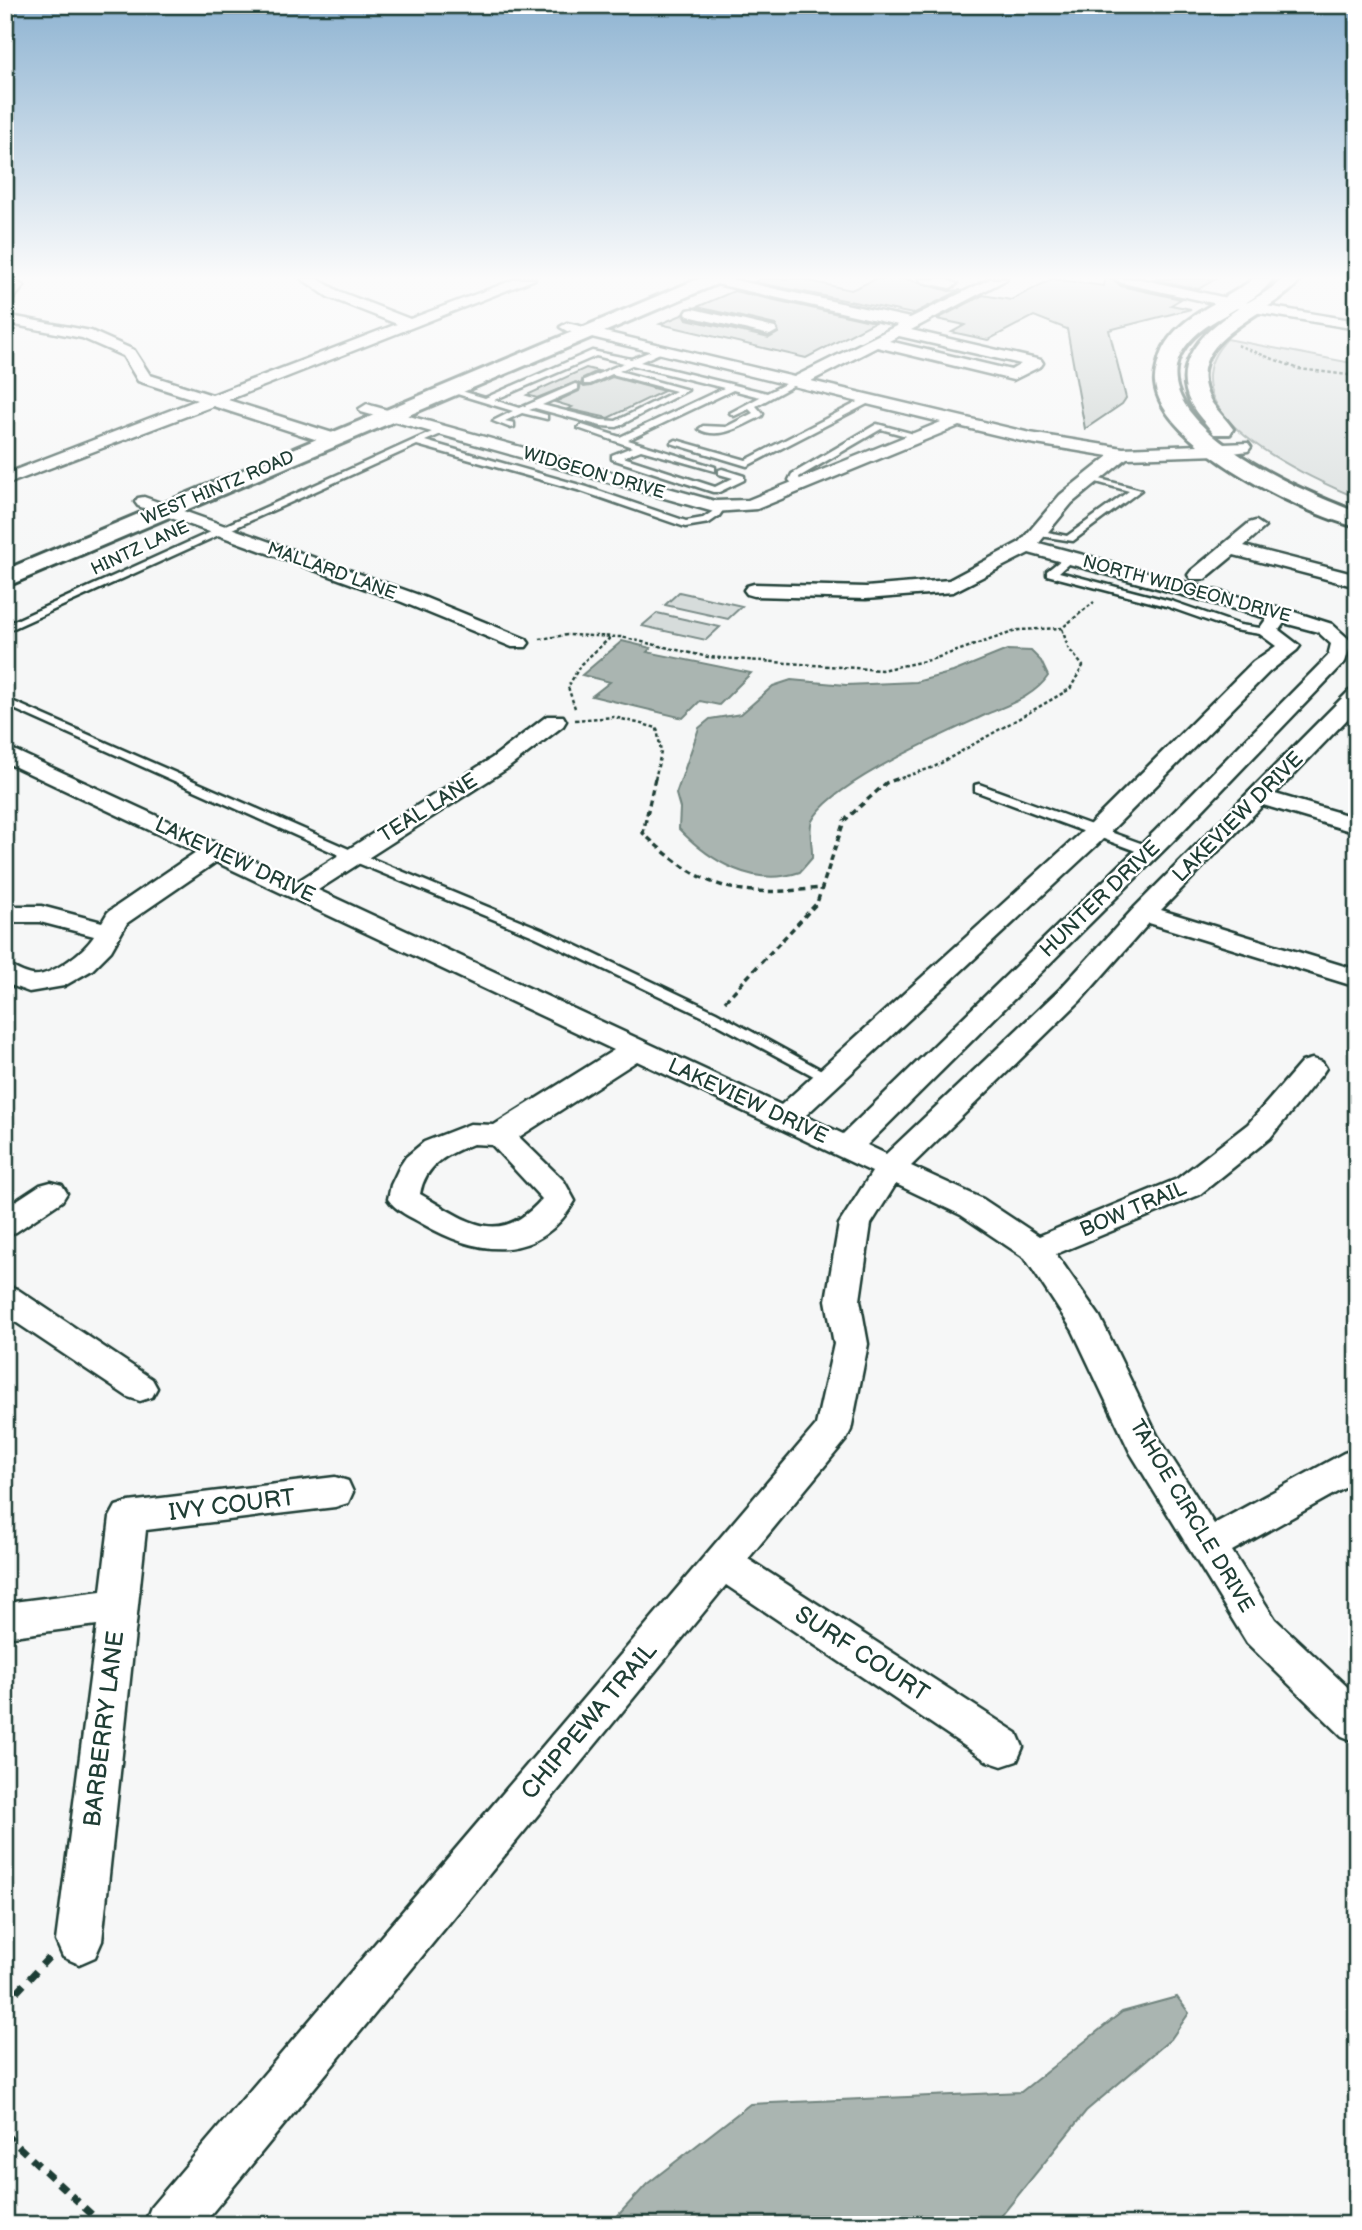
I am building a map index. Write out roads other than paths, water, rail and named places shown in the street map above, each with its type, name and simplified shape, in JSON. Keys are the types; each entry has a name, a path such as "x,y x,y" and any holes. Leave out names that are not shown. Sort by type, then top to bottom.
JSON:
{"main road":[{"name":"WEST HINTZ ROAD","path":"323,435 367,409 436,383"},
{"name":"WEST HINTZ ROAD","path":"5,560 154,506 323,435 389,415 463,383"},
{"path":"1166,383 1177,412 1199,435 1357,506"},
{"path":"1194,383 1199,403 1230,448 1285,491 1357,520"},
{"name":"WEST HINTZ ROAD","path":"5,579 154,506"}],"street":[{"path":"156,383 323,435"},
{"path":"5,480 257,383"},
{"path":"794,383 1030,438 1123,453 1230,448"},
{"name":"WIDGEON DRIVE","path":"367,409 699,504 721,506 751,505 957,421"},
{"path":"754,590 866,593 953,586 1033,539 1066,499 1123,453"},
{"name":"MALLARD LANE","path":"154,506 409,598 519,643"},
{"path":"1198,575 1256,527"},
{"name":"NORTH WIDGEON DRIVE","path":"1033,539 1070,558 1274,623 1325,628 1342,642"},
{"path":"1229,548 1357,581"},
{"path":"785,1118 1097,832 1261,667 1290,646 1274,623"},
{"name":"HUNTER DRIVE","path":"847,1147 1149,851 1338,658 1342,642"},
{"name":"LAKEVIEW DRIVE","path":"5,753 890,1168 1070,995 1143,913 1261,797 1357,696"},
{"name":"TEAL LANE","path":"299,891 500,763 555,721"},
{"path":"1261,797 1357,826"},
{"path":"5,973 29,984 54,980 82,964 102,945 117,918 215,851"},
{"path":"1143,913 1357,979"},
{"path":"5,914 41,914 109,932"},
{"path":"500,1135 553,1188 559,1201 547,1218 527,1232 501,1241 476,1235 456,1229 404,1199 405,1182 415,1166 431,1152 471,1134 500,1135 636,1049"},
{"name":"BOW TRAIL","path":"1036,1250 1188,1187 1259,1130 1312,1069"},
{"name":"TAHOE CIRCLE DRIVE","path":"890,1168 972,1207 1036,1250 1088,1326 1143,1442 1261,1631 1357,1723"},
{"name":"CHIPPEWA TRAIL","path":"169,2225 833,1430 851,1343 843,1300 855,1224 890,1168"},
{"path":"5,1224 51,1193"},
{"path":"5,1298 140,1388"},
{"path":"1209,1545 1357,1463"},
{"name":"IVY COURT","path":"129,1517 335,1492"},
{"name":"BARBERRY LANE","path":"80,1931 129,1517"},
{"name":"SURF COURT","path":"722,1562 1002,1747"},
{"path":"5,1620 118,1605"}],"lane":[{"path":"486,400 534,383"},
{"path":"534,405 601,423 617,424 684,390 658,383"},
{"path":"716,383 767,396"},
{"path":"734,413 794,383"},
{"path":"511,425 496,421 557,392 575,387"},
{"path":"609,454 625,442 732,387"},
{"path":"448,390 741,478 716,490 609,454"},
{"path":"719,420 676,443 747,463 868,400"},
{"path":"703,429 727,430 760,414 750,405"},
{"path":"799,486 794,480 795,476 880,426 921,437"},
{"name":"HINTZ LANE","path":"5,629 443,430"},
{"path":"417,442 584,489 685,524 706,521 716,514 721,506"},
{"path":"609,454 639,447"},
{"path":"1033,539 1069,539 1136,490 1093,478"},
{"path":"1070,558 1051,573 1170,604 1238,628 1274,623"},
{"path":"5,701 353,856 541,934 711,1014 828,1078"},
{"path":"979,788 1149,851"}]}
